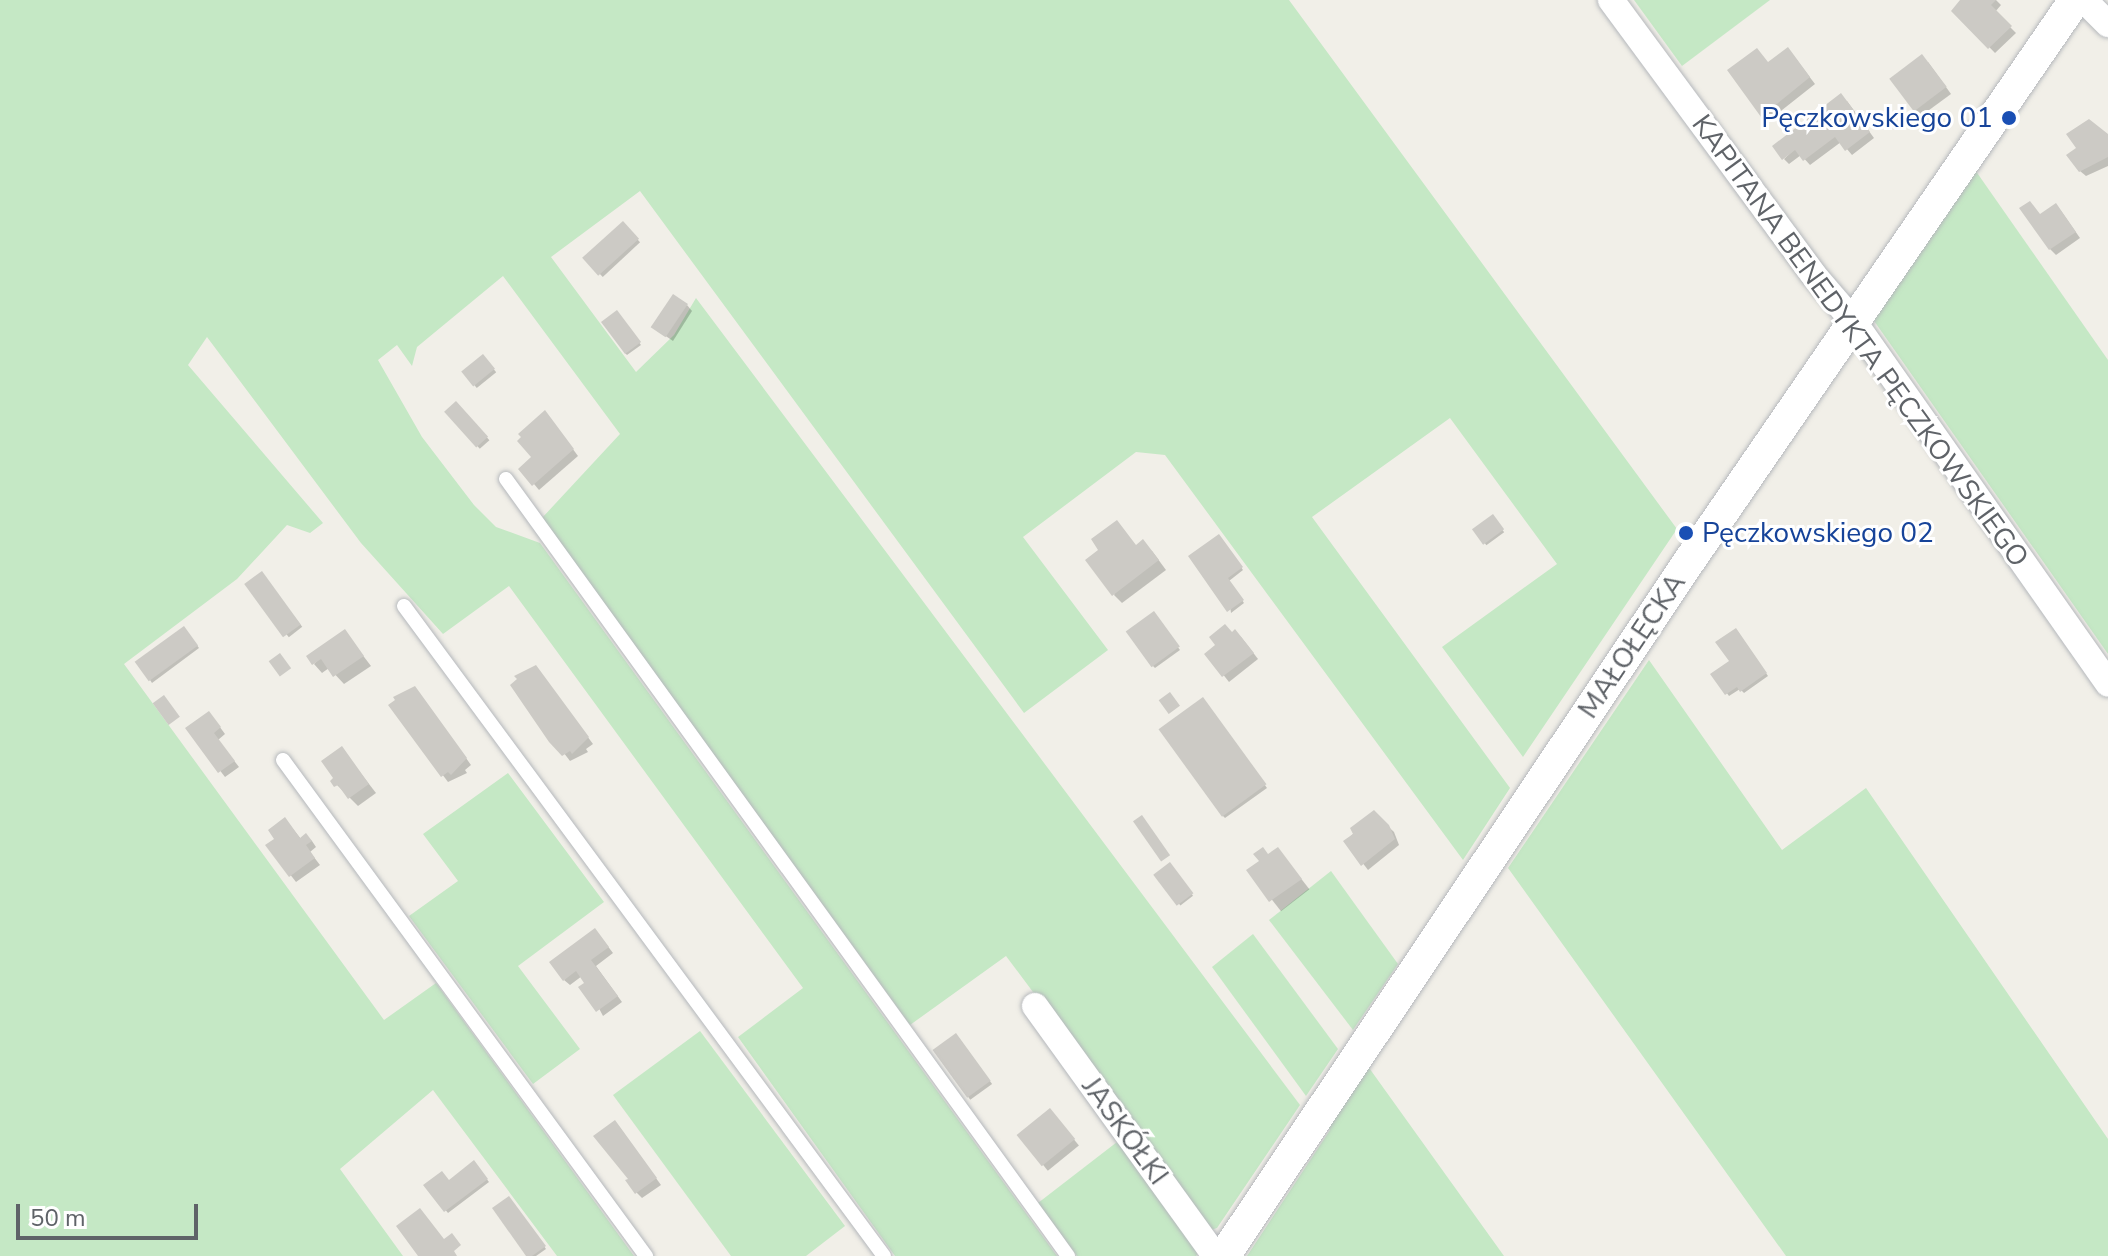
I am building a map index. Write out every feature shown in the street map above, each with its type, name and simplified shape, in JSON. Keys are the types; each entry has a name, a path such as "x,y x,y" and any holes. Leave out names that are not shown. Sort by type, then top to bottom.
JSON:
{"street":[{"name":"KAPITANA BENEDYKTA PĘCZKOWSKIEGO","path":"1611,0 1812,273 1854,322 2108,684"},
{"name":"MAŁOŁĘCKA","path":"1224,1256 1690,560 2075,0"},
{"path":"2084,0 2108,24"},
{"name":"JASKÓŁKI","path":"1035,1006 1215,1256"}],"lane":[{"path":"506,479 1068,1256"},
{"path":"404,606 884,1256"},
{"path":"283,760 646,1256"}],"green space":[{"path":"0,0 1289,0 1677,529 1523,757 1442,647 1557,564 1450,418 1312,517 1510,788 1463,860 1165,455 1136,452 1023,537 1108,650 1024,713 640,191 551,257 636,372 674,335 696,298 1300,1105 1217,1228 1211,1230 1006,956 910,1025 542,518 620,434 503,276 417,347 412,366 397,345 378,360 422,437 474,505 496,527 540,543 1057,1256 895,1256 738,1037 803,988 509,586 443,634 361,543 207,337 188,365 323,523 310,533 287,525 237,579 124,664 384,1020 436,983 634,1256 557,1256 433,1090 340,1169 403,1256 0,1256"},
{"path":"1634,0 1770,0 1682,66"},
{"path":"1973,167 2108,360 2108,654 1872,318"},
{"path":"1649,660 1782,850 1866,788 2108,1139 2108,1256 1786,1256 1508,868"},
{"path":"508,773 604,902 518,966 580,1049 533,1084 409,916 458,881 423,834"},
{"path":"1331,871 1398,964 1353,1030 1269,920"},
{"path":"1253,934 1338,1049 1306,1096 1212,967"},
{"path":"700,1031 845,1226 806,1256 731,1256 613,1095"},
{"path":"1367,1065 1504,1256 1247,1256 1330,1130 1326,1124"},
{"path":"1117,1142 1199,1251 1196,1256 1077,1256 1038,1203"}],"building":[{"path":"1960,0 1996,0 1991,5 2012,26 1988,49 1951,11"},
{"path":"1788,47 1810,77 1761,117 1727,70 1757,48 1768,62"},
{"path":"1922,54 1947,87 1914,111 1889,79"},
{"path":"1841,93 1870,132 1845,151 1835,137 1803,161 1795,150 1782,160 1772,146"},
{"path":"2089,119 2108,134 2108,157 2079,172 2066,155 2076,148 2066,134"},
{"path":"2030,201 2040,214 2056,203 2076,232 2049,250 2019,208"},
{"path":"623,221 639,239 598,276 582,258"},
{"path":"673,294 688,304 666,337 651,327"},
{"path":"617,310 641,342 625,354 601,322"},
{"path":"483,354 495,369 473,386 461,372"},
{"path":"456,401 488,437 476,447 444,412"},
{"path":"545,410 574,449 532,486 518,469 531,457 517,441 521,437 518,434"},
{"path":"1493,514 1504,529 1483,545 1472,529"},
{"path":"1117,520 1136,545 1143,539 1159,560 1112,596 1085,560 1098,550 1091,539"},
{"path":"1219,534 1243,567 1228,578 1244,600 1227,612 1188,556"},
{"path":"262,571 301,624 283,637 244,584"},
{"path":"1154,611 1180,647 1152,667 1126,632"},
{"path":"1225,624 1232,632 1235,629 1254,653 1222,677 1204,654 1215,645 1209,637"},
{"path":"184,626 198,645 149,681 135,662"},
{"path":"1736,628 1767,673 1740,692 1737,687 1725,695 1710,674 1729,661 1715,642"},
{"path":"345,629 364,656 333,677 321,659 312,665 306,656"},
{"path":"280,653 291,668 280,677 269,661"},
{"path":"536,665 589,737 572,754 570,751 562,756 549,742 510,685 517,679 514,676"},
{"path":"415,686 467,758 451,775 448,772 441,777 388,705 395,700 393,697"},
{"path":"1170,692 1180,706 1169,714 1159,700"},
{"path":"164,695 180,717 169,725 153,703"},
{"path":"1203,697 1266,784 1222,817 1159,729"},
{"path":"209,711 221,727 214,733 235,761 218,773 185,728"},
{"path":"342,746 369,784 348,799 338,785 334,787 330,781 333,778 321,761"},
{"path":"1374,810 1389,825 1395,839 1361,866 1343,841 1353,834 1350,828"},
{"path":"1142,815 1170,855 1161,861 1133,821"},
{"path":"285,817 300,838 306,833 312,841 306,845 315,858 289,877 265,845 274,839 268,830"},
{"path":"1263,847 1268,854 1278,847 1302,879 1269,902 1246,870 1259,861 1253,854"},
{"path":"1170,862 1193,893 1177,906 1153,875"},
{"path":"595,928 609,947 591,960 618,996 596,1012 578,987 584,983 576,971 563,981 549,962"},
{"path":"956,1033 991,1081 967,1098 933,1050"},
{"path":"1050,1108 1075,1139 1042,1166 1017,1135"},
{"path":"615,1120 657,1178 635,1194 625,1180 628,1179 593,1136"},
{"path":"474,1160 488,1179 444,1212 423,1185 442,1171 449,1180"},
{"path":"509,1196 546,1246 532,1256 526,1256 492,1208"},
{"path":"420,1208 444,1239 452,1233 461,1245 454,1251 457,1256 418,1256 396,1226"}],"place":[{"name":"Pęczkowskiego 01","path":"2009,118"},
{"name":"Pęczkowskiego 02","path":"1686,533"}]}
